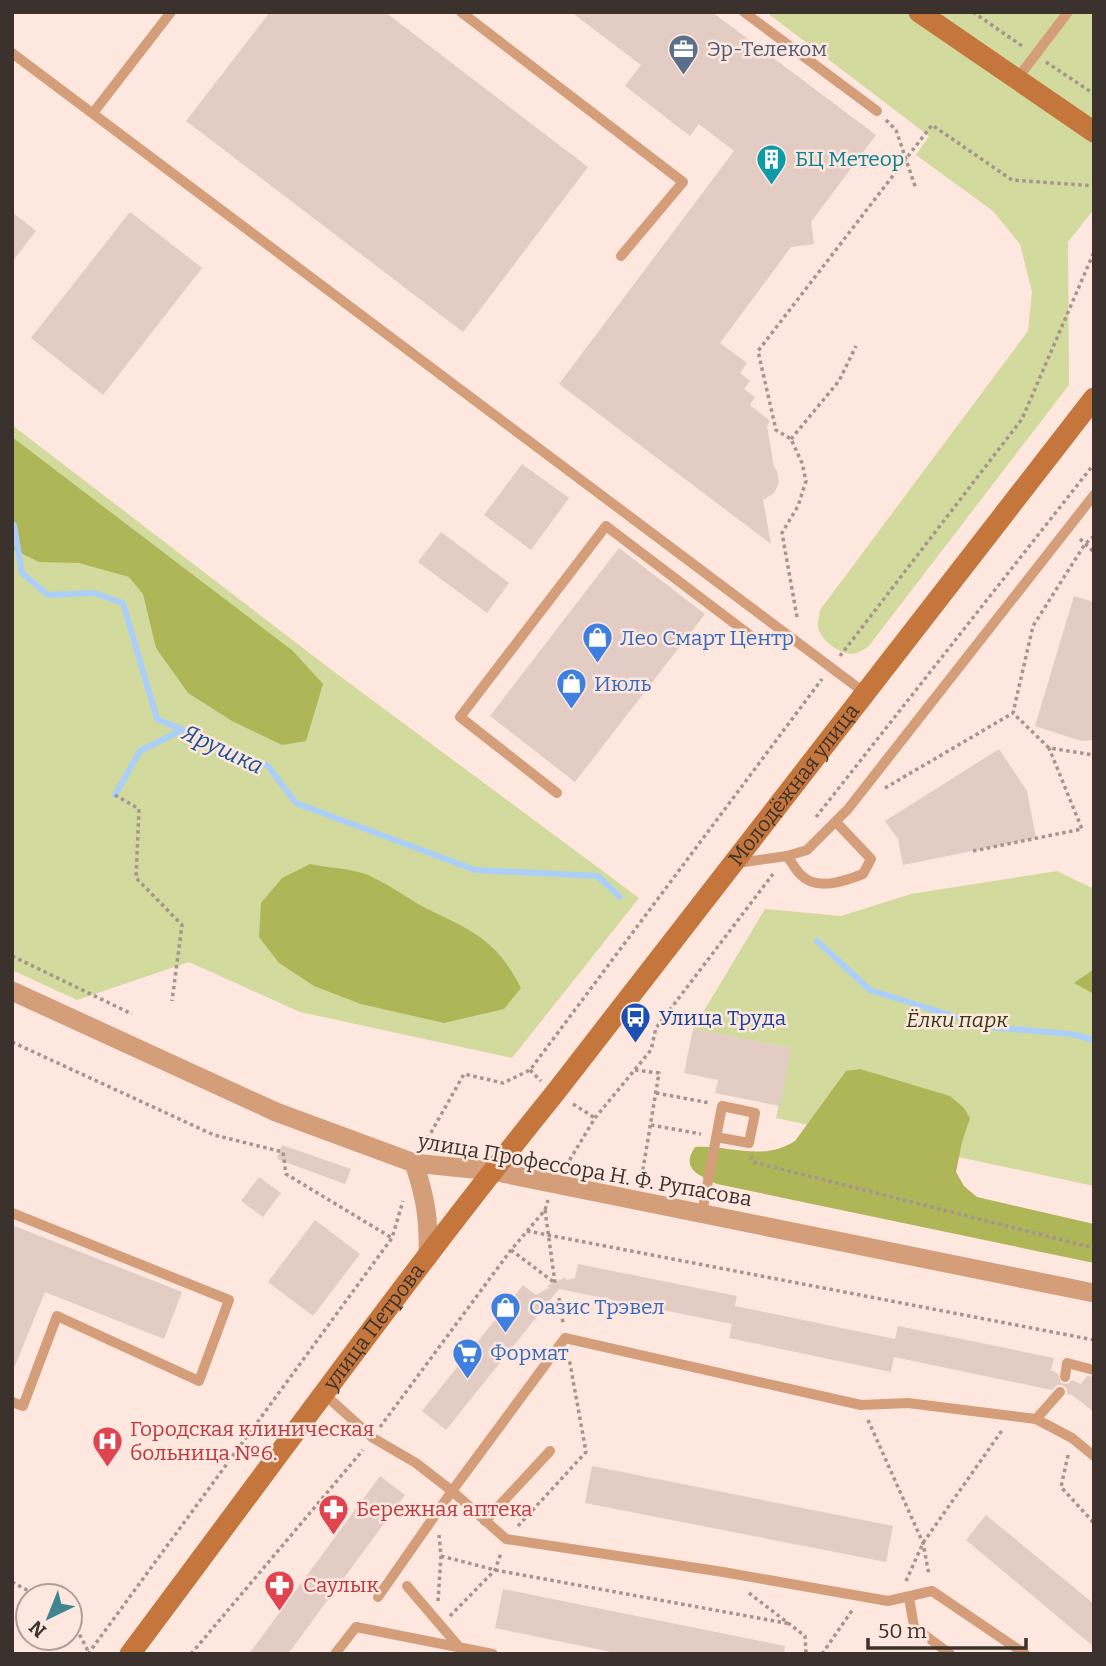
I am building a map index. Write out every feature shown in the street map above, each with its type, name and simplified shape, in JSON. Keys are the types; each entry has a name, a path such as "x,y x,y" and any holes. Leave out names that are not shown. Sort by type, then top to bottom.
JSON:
{"main road":[{"path":"919,12 1094,132"},
{"name":"Молодёжная улица","path":"492,1171 1094,398"},
{"name":"улица Петрова","path":"130,1654 492,1171"}],"street":[{"name":"улица Профессора Н. Ф. Рупасова","path":"12,991 276,1112 414,1163 492,1171 1094,1293"},
{"path":"414,1163 425,1195 429,1219 428,1257"}],"lane":[{"path":"93,113 171,12"},
{"path":"461,12 683,182 621,257"},
{"path":"744,12 877,111"},
{"path":"1017,80 1068,12"},
{"path":"12,53 865,694"},
{"path":"733,863 787,856 807,850 836,822 1094,495"},
{"path":"557,793 460,717 606,526 751,636"},
{"path":"787,856 802,877 817,883 838,883 863,874 871,859 836,822"},
{"path":"702,1213 716,1137 722,1106 755,1113 749,1143 716,1137"},
{"path":"12,1213 229,1300 199,1381 57,1316 23,1406 12,1402"},
{"path":"378,1597 437,1510 565,1338 861,1405 908,1403 1036,1419 1072,1438 1094,1456"},
{"path":"1065,1377 1067,1363 1094,1370"},
{"path":"1036,1419 1060,1392"},
{"path":"323,1393 373,1438 416,1463 506,1539 723,1572 888,1601 933,1591 1026,1654"},
{"path":"485,1521 550,1451"},
{"path":"407,1586 460,1647"},
{"path":"904,1598 914,1627 950,1654"},
{"path":"335,1654 356,1627 493,1654"}],"path":[{"path":"877,111 896,130 916,189"},
{"path":"797,617 782,533 798,506 806,481 802,463 790,439 776,430 758,351 932,125 1012,180 1094,186"},
{"path":"464,1074 503,1083 530,1070 831,668 1022,419 1094,252"},
{"path":"790,439 839,381 856,346"},
{"path":"1068,528 1094,552"},
{"path":"884,788 1013,713 1032,626 1085,544 1094,536"},
{"path":"973,851 1082,829 1049,748 1013,713"},
{"path":"1049,748 1094,755"},
{"path":"115,795 139,809 136,878 182,925 172,1001"},
{"path":"12,956 132,1014"},
{"path":"12,1042 214,1135 283,1152 286,1174 392,1238 89,1654"},
{"path":"635,1070 659,1073 638,1201"},
{"path":"656,1093 722,1106"},
{"path":"651,1125 716,1137"},
{"path":"749,1143 752,1162 1094,1248"},
{"path":"511,1250 555,1283 545,1210"},
{"path":"527,1231 1094,1340"},
{"path":"559,1298 565,1338"},
{"path":"861,1405 923,1543 933,1591"},
{"path":"904,1598 923,1543 1012,1416"},
{"path":"1072,1438 1060,1486 1094,1523"},
{"path":"437,1510 441,1556 439,1623"},
{"path":"441,1556 495,1570 791,1624"},
{"path":"439,1623 495,1570"},
{"path":"723,1572 805,1636 806,1654"},
{"path":"822,1654 861,1596"}],"green space":[{"path":"766,12 1094,12 1094,209 1068,242 1069,385 868,647 852,654 836,649 822,637 818,625 820,610 1028,331 1032,292 1020,244 993,211 916,155 929,136"},
{"path":"12,425 329,668 639,898 512,1058 300,1012 189,962 77,1000 12,970"},
{"path":"12,437 293,651 323,684 306,741 282,745 232,721 188,693 156,648 143,594 129,577 79,563 39,562 12,549"},
{"path":"310,864 368,875 466,928 501,956 521,988 504,1009 444,1023 361,1004 314,986 279,963 259,937 261,903 282,878"},
{"name":"Ёлки парк","path":"1057,871 1094,889 1094,1186 776,1118 790,1048 693,1029 765,909 841,916 911,894"},
{"path":"1094,969 1094,994 1074,983"},
{"path":"860,1069 950,1096 964,1108 970,1118 956,1172 964,1186 977,1197 1094,1224 1094,1263 717,1184 698,1174 691,1166 691,1155 695,1147 758,1152 771,1151 795,1141 846,1071"}],"building":[{"path":"270,12 385,12 588,167 463,332 186,121"},
{"path":"571,12 712,12 876,135 811,222 814,244 791,247 720,343 747,363 740,373 750,381 744,389 755,397 750,405 770,421 767,426 779,483 774,493 763,500 771,544 559,384 734,151 699,124 690,136 625,86 641,65"},
{"path":"12,212 36,231 12,262"},
{"path":"130,212 202,268 103,395 31,338"},
{"path":"522,464 569,498 531,550 484,515"},
{"path":"441,532 509,583 487,613 418,562"},
{"name":"Лео Смарт Центр","path":"619,548 705,614 575,782 490,716"},
{"path":"1074,596 1094,602 1094,740 1081,741 1035,726"},
{"path":"999,749 1027,791 1036,838 903,865 898,839 885,821"},
{"path":"693,1029 791,1048 780,1106 715,1093 718,1080 684,1073"},
{"path":"282,1145 351,1169 345,1184 277,1159"},
{"path":"259,1177 281,1193 263,1217 241,1201"},
{"path":"315,1220 360,1254 313,1316 268,1282"},
{"path":"12,1225 182,1292 164,1339 45,1292 12,1373"},
{"path":"578,1264 737,1296 735,1306 895,1339 898,1326 1054,1358 1051,1370 1058,1374 1061,1383 1067,1384 1072,1380 1081,1384 1087,1376 1094,1377 1094,1412 1067,1394 1067,1389 1062,1385 1057,1385 1052,1390 894,1357 891,1372 729,1338 732,1324 559,1289 446,1430 422,1411 523,1285 536,1295 550,1287 546,1286 566,1277 566,1280 575,1278"},
{"path":"592,1466 893,1526 886,1562 585,1503"},
{"path":"380,1476 405,1495 288,1654 249,1654"},
{"path":"986,1515 1094,1604 1094,1647 966,1540"},
{"path":"503,1589 785,1646 784,1654 621,1654 495,1628"}],"waterway":[{"name":"Ярушка","path":"12,524 22,573 48,595 94,593 123,603 157,719 268,766 296,803 475,870 598,876 620,897"},
{"path":"115,795 140,751 182,730"},
{"name":"Ярушка","path":"817,941 870,990 988,1027 1071,1034 1094,1040"}],"place":[{"name":"Эр-Телеком","path":"684,76"},
{"name":"БЦ Метеор","path":"772,186"},
{"name":"Лео Смарт Центр","path":"597,665"},
{"name":"Июль","path":"571,711"},
{"name":"Улица Труда","path":"636,1045"},
{"name":"Оазис Трэвел","path":"506,1334"},
{"name":"Формат","path":"467,1380"},
{"name":"Городская клиническая больница №6.","path":"107,1468"},
{"name":"Бережная аптека","path":"333,1536"},
{"name":"Саулык","path":"280,1612"}]}
